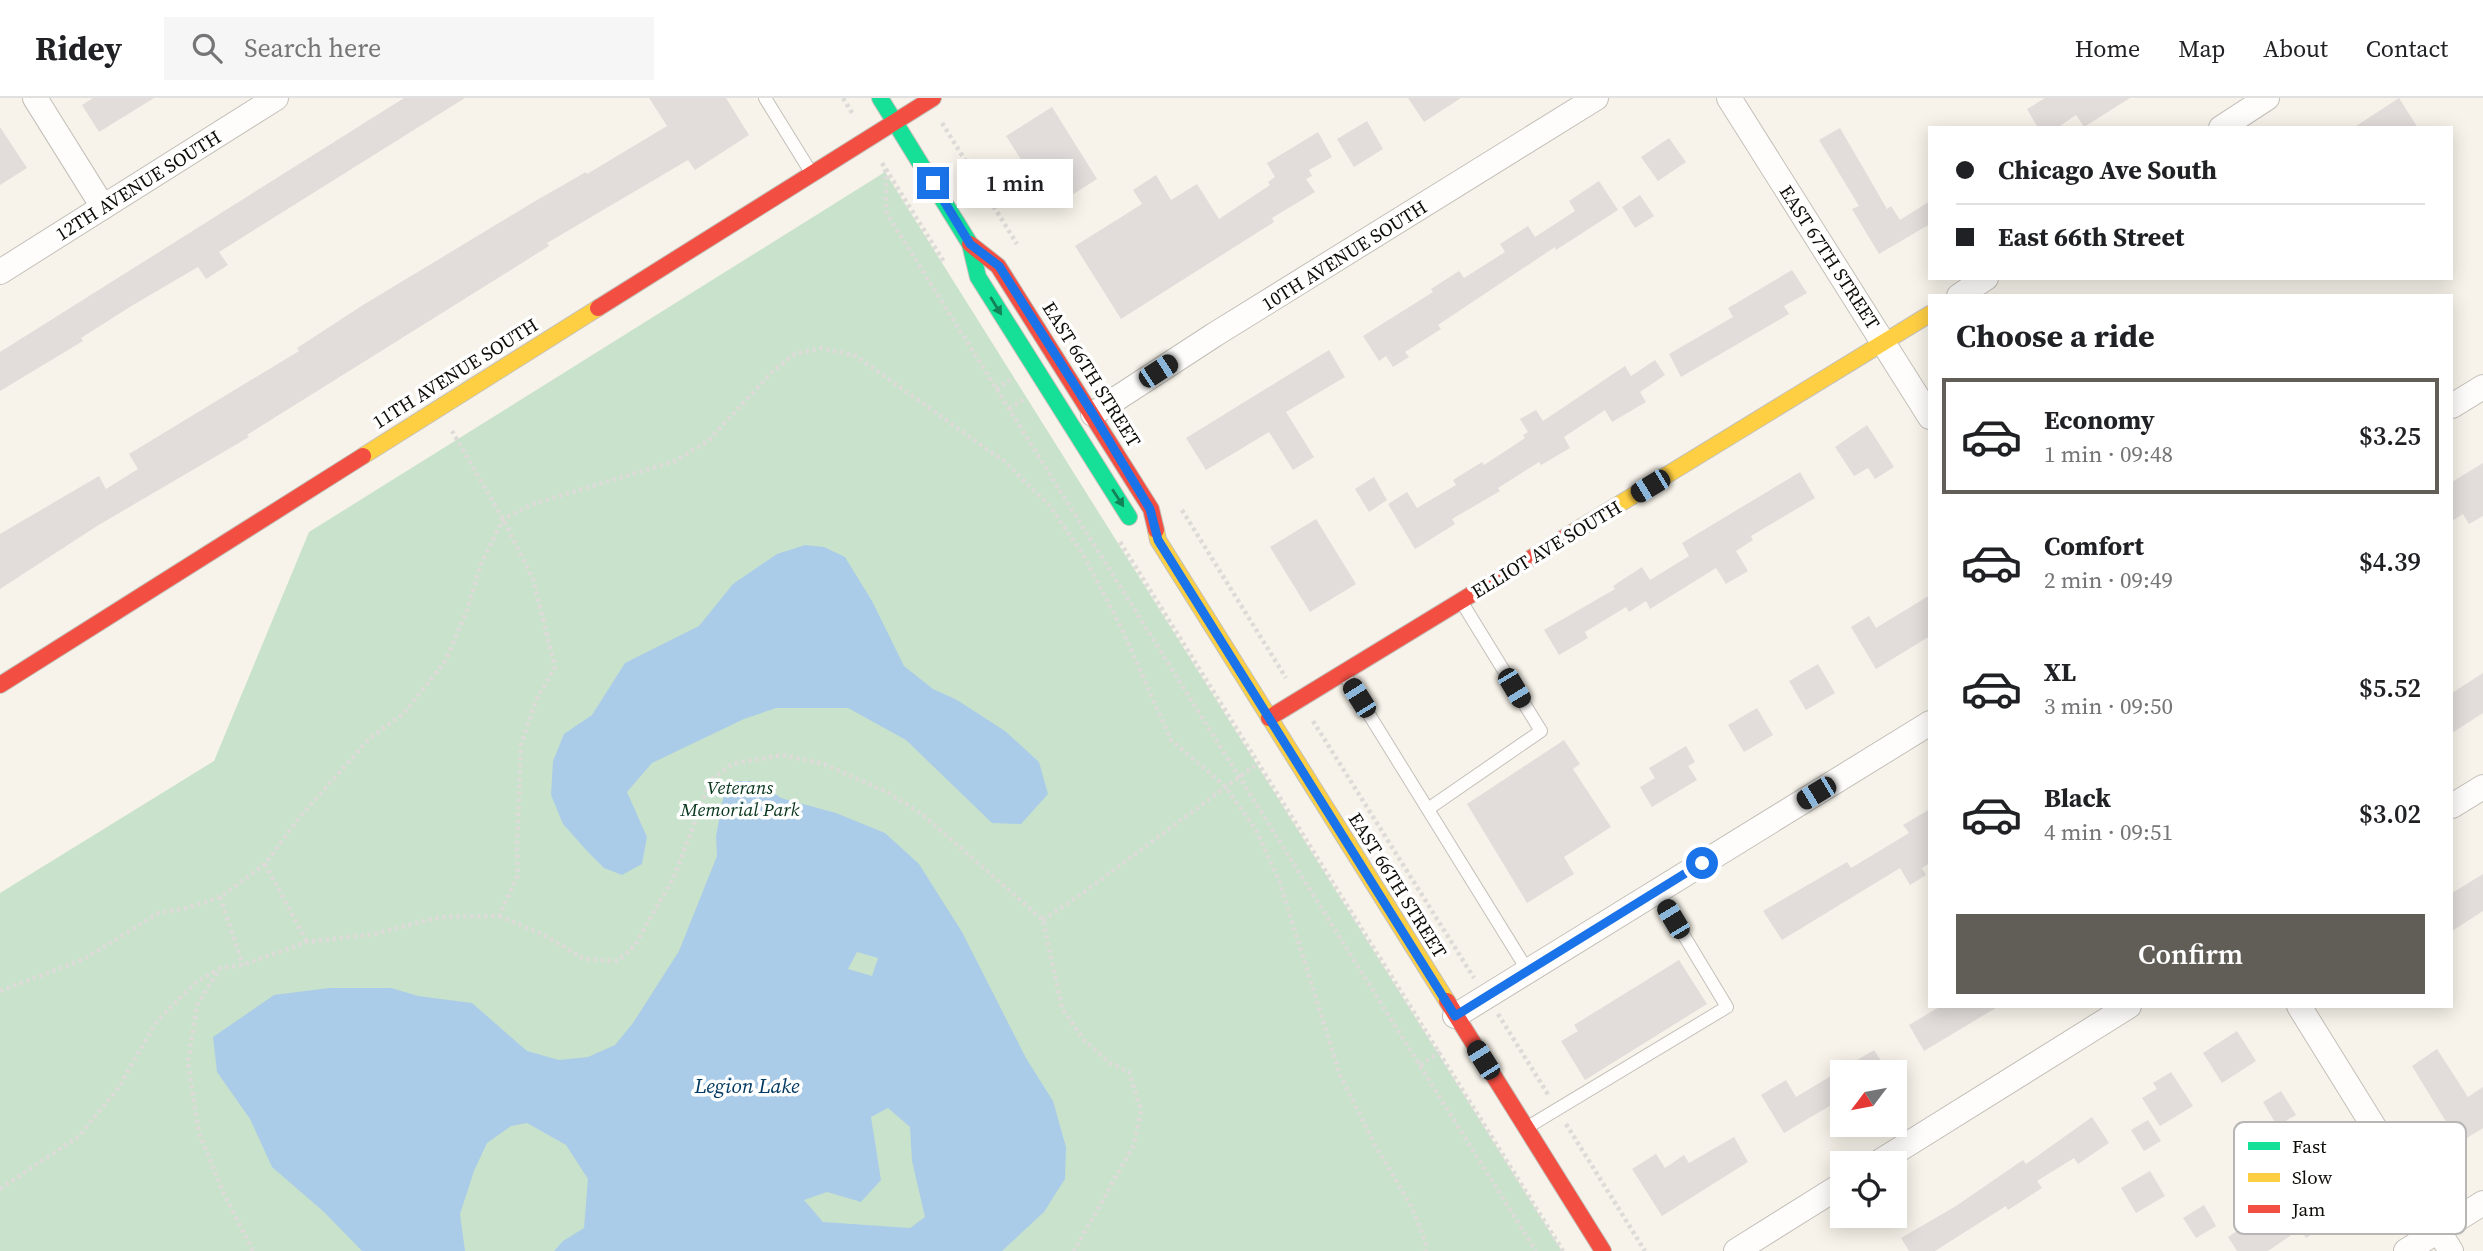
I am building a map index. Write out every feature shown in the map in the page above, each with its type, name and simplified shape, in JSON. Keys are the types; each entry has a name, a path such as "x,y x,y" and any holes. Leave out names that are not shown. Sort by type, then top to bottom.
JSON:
{"street":[{"path":"35,98 103,207"},
{"name":"12TH AVENUE SOUTH","path":"0,272 276,98"},
{"name":"EAST 66TH STREET","path":"880,98 970,244 978,277 1060,408 1132,521 1158,540"},
{"name":"11TH AVENUE SOUTH","path":"0,685 933,98"},
{"name":"10TH AVENUE SOUTH","path":"1093,414 1214,335 1596,98"},
{"name":"EAST 67TH STREET","path":"1729,98 1928,414"},
{"path":"2224,126 2267,98"},
{"name":"EAST 66TH STREET","path":"970,244 999,266 1093,414 1150,509 1158,540 1603,1251"},
{"path":"1962,294 1983,280"},
{"name":"ELLIOT AVE SOUTH","path":"1269,718 1928,315"},
{"path":"2453,404 2483,387"},
{"path":"1455,1016 1928,724"},
{"path":"2453,805 2483,787"},
{"path":"1897,1151 2126,1008"},
{"path":"2300,1008 2371,1122"},
{"path":"1735,1251 1830,1192"},
{"path":"2466,1220 2483,1203"},
{"path":"2406,1251 2445,1241"}],"lane":[{"path":"765,98 812,174"},
{"path":"1428,809 1541,731 1461,601"},
{"path":"1343,673 1528,971"},
{"path":"1526,1128 1727,1007 1657,891"}],"path":[{"path":"843,98 850,110"},
{"path":"950,271 884,166 887,214 1536,1251"},
{"path":"0,990 84,959 159,914 220,897 265,864 299,818 369,739 404,713 446,660 467,610 481,564 503,519 533,504 675,461 708,441 773,371 795,354 821,348 856,356 1005,462 1050,506 1084,556 1121,627 1171,740 1225,786 1256,830 1279,880 1340,1076 1411,1206 1426,1243 1426,1251"},
{"path":"438,408 503,519 533,579 555,667 536,700 521,745 518,875 499,916"},
{"path":"1118,540 1563,1251"},
{"path":"0,1189 79,1136 119,1087 157,1021 195,983 220,968 243,965 307,942 374,934 440,917 499,916 544,935 584,959 618,961 635,945 674,877 711,780 732,764 782,755 824,764 887,793 923,815 1042,920 1062,1008 1083,1039 1110,1063 1129,1072 1141,1110 1134,1145 1074,1251"},
{"path":"1042,920 1080,895 1238,775 1258,763"},
{"path":"265,864 307,942"},
{"path":"220,897 243,965"},
{"path":"220,968 197,1005 188,1063 199,1133 224,1194 253,1251"},
{"path":"1420,1065 1445,1049"}],"green space":[{"name":"Veterans Memorial Park","path":"885,172 1562,1251 0,1251 0,893 214,761 309,532"}],"water":[{"path":"805,545 824,547 845,557 872,601 904,666 933,689 957,700 1005,731 1039,762 1048,794 1021,824 992,823 906,740 848,708 776,708 744,719 652,763 627,792 647,837 642,864 622,875 604,868 563,824 551,795 553,761 564,734 592,715 625,663 699,626 733,584 777,554"},
{"name":"Legion Lake","path":"736,781 756,781 781,798 836,813 885,833 919,864 962,932 1026,1058 1053,1101 1066,1147 1065,1179 1044,1212 1002,1251 554,1251 563,1241 584,1228 588,1179 566,1145 527,1123 511,1126 487,1143 474,1171 460,1214 465,1251 362,1251 324,1212 272,1167 250,1119 217,1072 213,1037 274,995 329,988 391,988 418,996 472,1003 527,1051 559,1060 588,1057 615,1045 633,1023 679,951 717,856 716,836 724,794","holes":["857,952 878,958 872,976 848,969","888,1108 910,1127 912,1161 925,1217 910,1228 823,1222 804,1200 827,1192 861,1202 881,1180 871,1117"]}],"building":[{"path":"93,98 154,98 99,132 82,105"},
{"path":"404,98 465,98 219,252 228,265 206,279 198,267 133,305 81,338 83,341 0,391 0,352"},
{"path":"649,98 726,98 749,135 695,170 688,160 547,243 549,246 247,435 249,437 97,526 0,589 0,534 99,476 106,489 138,469 129,454 299,351 297,348 363,305 537,200 586,172 587,174 667,126"},
{"path":"1408,98 1461,98 1424,122"},
{"path":"2045,98 2130,98 2086,126 2076,115 2060,126 2037,126 2027,109"},
{"path":"2399,98 2417,126 2356,126"},
{"path":"1052,107 1097,179 1052,208 1006,136"},
{"path":"1367,121 1383,149 1354,167 1337,139"},
{"path":"0,127 27,168 0,185"},
{"path":"1840,128 1887,209 1891,206 1900,220 1928,202 1928,225 1879,254 1852,209 1859,206 1819,140"},
{"path":"1318,132 1332,157 1309,170 1312,176 1306,179 1315,192 1272,218 1274,222 1121,319 1075,246 1142,204 1133,190 1156,175 1171,200 1197,184 1219,219 1270,185 1268,182 1275,177 1267,163"},
{"path":"1669,138 1686,162 1658,181 1641,157"},
{"path":"1599,181 1618,210 1556,250 1555,247 1438,325 1441,329 1405,352 1409,357 1393,367 1386,356 1379,361 1363,336 1433,292 1431,289 1459,271 1464,278 1505,252 1500,244 1528,226 1535,237 1575,211 1569,201"},
{"path":"1640,195 1654,216 1635,228 1622,207"},
{"path":"1792,270 1807,293 1784,306 1789,314 1681,377 1669,354 1733,317 1728,308"},
{"path":"1329,350 1345,377 1286,412 1314,457 1293,470 1269,432 1206,470 1186,438"},
{"path":"1655,360 1665,375 1640,392 1646,402 1612,422 1605,410 1564,437 1570,448 1541,465 1539,462 1498,488 1500,491 1452,519 1455,524 1415,549 1388,504 1407,492 1417,508 1456,485 1453,480 1482,462 1484,465 1525,438 1523,435 1528,432 1520,419 1536,410 1543,421 1625,366 1631,376"},
{"path":"1867,425 1894,467 1875,479 1868,468 1854,476 1835,447"},
{"path":"2483,463 2483,516 2469,524 2463,514 2453,520 2453,481"},
{"path":"1800,472 1815,498 1751,536 1753,540 1736,551 1748,571 1726,584 1716,568 1650,609 1646,601 1629,612 1626,607 1585,632 1588,638 1559,655 1544,630 1615,589 1613,586 1642,567 1650,580 1689,556 1682,543"},
{"path":"1374,477 1387,500 1369,512 1355,489"},
{"path":"1316,519 1356,584 1310,612 1270,547"},
{"path":"1928,596 1928,637 1876,669 1851,627 1869,616 1876,628"},
{"path":"1818,664 1835,693 1806,710 1789,681"},
{"path":"2483,673 2483,713 2453,732 2453,692"},
{"path":"1757,708 1773,735 1744,752 1728,725"},
{"path":"1564,740 1580,764 1573,769 1611,827 1564,857 1574,874 1527,903 1467,804"},
{"path":"1686,746 1695,762 1688,766 1697,780 1652,807 1640,787 1655,778 1649,768"},
{"path":"1928,810 1928,864 1922,868 1926,875 1910,885 1900,868 1782,940 1763,911 1847,862 1851,868 1909,833 1903,825"},
{"path":"2483,874 2483,911 2453,930 2453,892"},
{"path":"1679,960 1707,1004 1585,1080 1561,1041 1578,1031 1574,1025"},
{"path":"1938,1008 1996,1008 1924,1051 1909,1025"},
{"path":"2237,1031 2256,1061 2222,1083 2203,1053"},
{"path":"2437,1049 2468,1097 2483,1087 2483,1128 2466,1139 2466,1122 2446,1122 2412,1066"},
{"path":"1874,1050 1881,1060 1857,1060"},
{"path":"2171,1072 2193,1106 2160,1126 2142,1098 2157,1089 2153,1083"},
{"path":"1830,1077 1830,1106 1784,1133 1761,1095 1786,1080 1796,1097"},
{"path":"2281,1091 2296,1115 2284,1122 2275,1122 2263,1102"},
{"path":"2092,1117 2109,1143 2078,1164 2074,1158 2037,1181 2042,1188 2008,1210 2006,1206 1935,1251 1909,1251 1901,1238 1956,1206 2023,1160 2026,1164"},
{"path":"2148,1120 2161,1141 2144,1151 2131,1130"},
{"path":"1734,1137 1748,1162 1662,1216 1632,1169 1656,1154 1665,1168 1684,1155 1689,1163"},
{"path":"2150,1171 2165,1196 2136,1213 2121,1188"},
{"path":"2204,1205 2216,1226 2196,1238 2183,1218"},
{"path":"2234,1233 2293,1234 2268,1251 2237,1251 2228,1237"}],"traffic: fast":[{"path":"880,98 970,244 978,277 1129,517"}],"traffic: slow":[{"path":"363,456 598,308"},
{"path":"1572,533 1928,315"},
{"path":"1156,530 1158,540 1447,1001"}],"traffic: jam":[{"path":"598,308 933,98"},
{"path":"970,244 998,266 1151,509 1156,530"},
{"path":"0,685 363,456"},
{"path":"1269,718 1572,533"},
{"path":"1447,1001 1603,1251"}],"route":[{"path":"933,183 970,244 999,266 1093,414 1150,509 1158,540 1455,1016 1702,863"}]}
